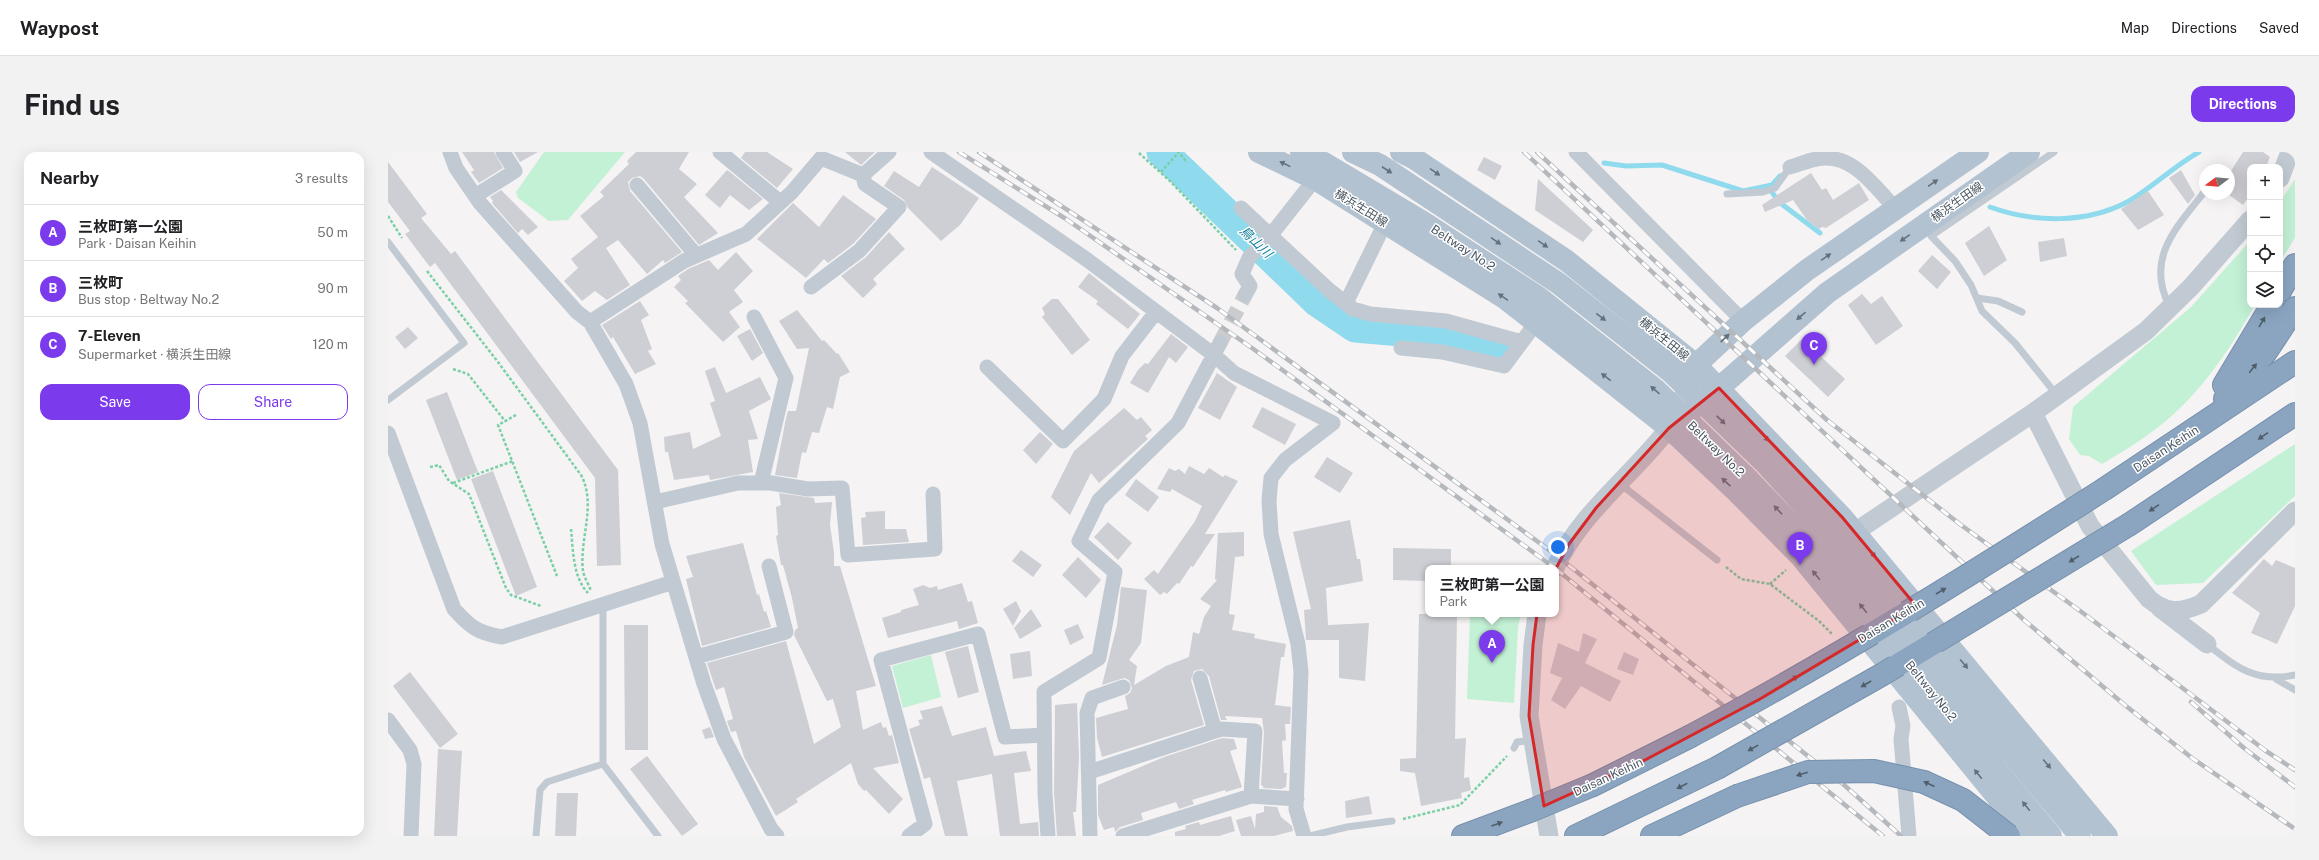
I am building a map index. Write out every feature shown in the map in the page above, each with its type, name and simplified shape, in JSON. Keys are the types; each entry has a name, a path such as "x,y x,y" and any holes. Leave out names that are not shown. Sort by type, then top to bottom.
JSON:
{"highway":[{"path":"2283,286 2295,265"},
{"path":"2186,436 2228,381 2270,308"},
{"path":"2186,436 2238,386 2266,352 2295,308"},
{"name":"Daisan Keihin","path":"1463,836 1593,785 1689,737 1760,699 1863,639 2106,488 2295,362"},
{"path":"1576,836 1598,827 1717,768 1883,674 2130,524 2295,414"},
{"path":"1652,836 1737,796 1808,772 1874,770 1924,782 1963,800 2009,836"}],"main road":[{"name":"横浜生田線","path":"1260,152 1315,179 1506,299 1669,428 1737,492 1801,557 2029,836"},
{"name":"Beltway No.2","path":"1301,152 1324,163 1423,222 1538,297 1656,390 1749,480 1814,548 2051,836"},
{"name":"Beltway No.2","path":"1353,152 1380,165 1539,270 1671,372 1765,463 1830,534 2080,836"},
{"name":"横浜生田線","path":"1401,152 1415,159 1568,261 1696,365 1743,321 1807,270 1978,152"},
{"name":"横浜生田線","path":"1669,428 1719,388 1827,292 2029,152"},
{"path":"1696,365 1855,532 2107,836"}],"street":[{"path":"450,152 456,168 475,196 578,312 590,322 626,384 640,423 662,544 696,657 724,740 771,829 777,836"},
{"path":"475,196 515,171 503,152"},
{"path":"720,152 780,202"},
{"path":"863,176 889,152"},
{"path":"931,152 1086,260 1156,312 1217,349 1234,373 1333,423 1285,460 1271,478 1269,501 1271,534 1298,644 1301,672 1296,808 1304,836"},
{"path":"1576,152 1743,321"},
{"path":"2283,170 2290,152"},
{"path":"590,322 696,255 746,234 792,192 821,158 863,176"},
{"path":"1790,167 1818,158 1836,159 1858,169 1895,208"},
{"path":"811,287 859,251 899,207 865,184 863,176"},
{"path":"1245,295 1250,286 1242,274 1248,260 1270,236 1315,179"},
{"path":"637,185 696,255"},
{"path":"1241,208 1270,236 1353,309 1370,314 1446,320 1522,342"},
{"path":"1346,303 1385,223"},
{"path":"1855,532 2058,396 2146,331 2192,287 2247,223"},
{"path":"987,367 1063,441 1104,400 1122,356 1156,312"},
{"path":"754,317 786,378 761,483"},
{"path":"1401,348 1442,352 1504,366 1536,323"},
{"path":"1048,836 1045,794 1044,692 1099,658 1115,572 1078,541 1099,500 1178,423 1217,349"},
{"path":"1557,565 1569,544 1619,483 1669,428 1696,365"},
{"path":"2033,413 2090,526 2149,600 2207,644"},
{"path":"388,433 454,609 468,625 484,634 502,637 673,582"},
{"path":"655,502 738,484 761,483 808,489 842,488 848,555 935,549 933,494"},
{"path":"2160,608 2172,611 2188,610 2201,604 2295,512"},
{"path":"696,657 786,632 769,566"},
{"path":"1537,617 1529,716 1549,836"},
{"path":"909,836 925,824 881,660 978,634 1004,737 1044,735"},
{"path":"1200,678 1215,731"},
{"path":"1090,836 1087,713 1092,698 1123,687"},
{"path":"1899,707 1904,726 1901,740 1909,836"},
{"path":"388,720 410,750 414,764 411,836"},
{"path":"1089,772 1215,731 1255,731 1251,796"},
{"path":"1123,836 1251,796 1297,799"}],"lane":[{"path":"2054,152 1931,236 1955,261 1971,285 1982,311 2015,343 2058,396"},
{"path":"1728,194 1763,192 1775,188 1790,167"},
{"path":"2170,307 2163,293 2160,272 2164,248 2180,222 2199,198"},
{"path":"388,242 464,343 388,400"},
{"path":"1977,298 1998,301 2022,312"},
{"path":"1619,483 1716,560"},
{"path":"603,604 603,764 658,836"},
{"path":"2207,644 2236,667 2255,674 2276,679 2295,690"},
{"path":"2276,679 2295,675"},
{"path":"1514,748 1517,742 1533,740"},
{"path":"536,836 540,790 547,782 603,764"},
{"path":"1310,836 1348,827 1392,821"}],"path":[{"path":"1161,172 1179,152 1187,163"},
{"path":"1139,153 1170,181 1248,260"},
{"path":"388,216 403,240"},
{"path":"422,264 498,362 582,475 586,485 588,526 584,571 593,597 582,586 575,562 571,529"},
{"path":"453,369 468,374 505,422"},
{"path":"516,415 498,425 557,576"},
{"path":"453,483 513,461"},
{"path":"430,467 440,465 443,473 453,483 469,494 506,588 511,594 540,606 546,605"},
{"path":"1716,560 1741,579 1770,584"},
{"path":"1392,821 1460,805 1514,748"}],"highlighted area":[{"path":"1719,388 1842,517 1916,606 1760,699 1645,760 1544,806 1529,716 1533,645 1537,614 1545,589 1569,544 1596,508 1669,428"}],"green space":[{"path":"544,152 625,152 568,220 549,221 518,198 516,192"},
{"path":"2295,179 2295,238 2283,257 2283,200 2283,197"},
{"path":"2247,244 2247,308 2253,308 2234,341 2209,376 2196,392 2166,421 2143,438 2102,464 2089,456 2080,455 2069,439 2073,407 2191,307"},
{"path":"2295,444 2295,496 2203,583 2156,585 2131,551"},
{"path":"1470,617 1520,617 1518,628 1514,703 1467,699"},
{"path":"931,655 941,697 903,708 892,666"}],"building":[{"path":"462,152 494,152 503,168 479,183 471,172 474,170"},
{"path":"514,152 538,152 520,162"},
{"path":"636,152 689,152 679,169 697,184 684,197 718,233 699,245 644,179 640,176 632,178 628,182 630,191 682,252 665,263 663,260 647,274 618,240 606,248 630,285 607,300 595,291 582,301 564,281 578,268 571,259 598,237 580,216 604,196 600,192 629,164 627,161"},
{"path":"745,152 767,152 793,169 777,188 741,158"},
{"path":"845,152 875,152 861,165"},
{"path":"2243,152 2263,152 2270,157 2267,164 2247,164 2247,199 2243,205 2235,199 2235,165"},
{"path":"1484,157 1502,166 1495,180 1477,170"},
{"path":"388,162 427,214 421,218 451,254 455,251 618,470 621,565 597,566 595,478 435,263 430,267 405,234 410,231 388,202"},
{"path":"932,167 979,198 960,225 941,241 908,208 904,200 884,186 894,171 919,187"},
{"path":"727,170 763,199 749,210 730,195 720,208 705,195"},
{"path":"2181,170 2195,195 2188,204 2169,178"},
{"path":"1811,173 1822,190 1826,188 1833,200 1859,183 1869,200 1826,228 1822,227 1819,229 1807,220 1793,200 1765,212 1762,205"},
{"path":"1538,179 1593,230 1583,242 1535,210"},
{"path":"501,190 538,227 528,235 522,229 518,233 492,203 493,201 490,197"},
{"path":"2148,191 2164,215 2138,230 2121,209"},
{"path":"843,195 876,219 853,244 828,263 824,259 806,278 757,239 793,203 819,227"},
{"path":"1989,226 2007,260 1984,276 1965,243"},
{"path":"889,232 905,249 873,279 877,284 863,298 841,276 866,257"},
{"path":"2064,238 2067,256 2040,262 2038,242"},
{"path":"736,252 753,271 734,290 743,302 729,312 740,327 723,342 685,303 688,301 674,287 681,280 678,276 688,269 709,260 718,270"},
{"path":"1932,255 1951,272 1937,289 1918,271"},
{"path":"1089,273 1140,314 1128,329 1096,304 1098,301 1078,287"},
{"path":"1862,294 1871,304 1882,296 1903,326 1876,345 1848,305"},
{"path":"1052,299 1058,299 1090,340 1072,355 1042,317 1045,314 1042,308"},
{"path":"640,301 649,315 641,320 652,349 648,351 656,364 635,374 613,337 611,339 602,325"},
{"path":"797,310 822,341 824,340 837,354 838,353 850,372 840,377 833,409 827,407 819,433 812,432 806,453 802,452 797,478 775,475 786,418 788,411 796,411 809,348 797,349 779,321"},
{"path":"408,327 418,338 405,349 395,337"},
{"path":"750,329 763,353 752,361 737,336"},
{"path":"1171,334 1188,347 1176,363 1169,357 1148,393 1130,383 1138,370 1145,363 1148,364"},
{"path":"1802,339 1845,379 1828,397 1785,356"},
{"path":"715,367 726,393 760,377 771,399 749,411 758,439 748,440 753,472 710,480 709,475 674,480 668,452 665,452 664,437 690,432 693,449 721,436 710,403 715,401 705,371"},
{"path":"1217,373 1237,387 1220,420 1198,408"},
{"path":"447,392 478,472 457,480 426,400"},
{"path":"1262,407 1296,424 1285,445 1252,427"},
{"path":"1124,408 1137,420 1141,417 1152,430 1145,436 1148,439 1099,483 1091,473 1070,515 1051,497 1074,451"},
{"path":"1040,432 1053,444 1036,464 1023,450"},
{"path":"1327,457 1353,473 1340,493 1314,477"},
{"path":"1189,466 1204,474 1209,468 1223,477 1225,475 1238,481 1205,534 1215,534 1193,567 1191,566 1179,584 1177,583 1167,594 1164,592 1160,595 1144,579 1154,570 1158,574 1195,521 1202,506 1172,489 1170,492 1157,489 1169,468 1175,471 1179,469 1185,474"},
{"path":"493,471 537,587 516,596 471,479"},
{"path":"1136,479 1159,497 1148,512 1125,495"},
{"path":"779,493 814,498 815,503 832,502 830,525 834,553 834,566 840,566 876,686 856,691 863,730 881,722 883,728 886,727 889,736 892,735 899,763 873,768 903,799 889,814 866,790 864,791 858,784 851,763 796,799 798,802 776,816 744,757 736,731 731,732 727,721 733,719 724,687 716,690 707,663 786,641 814,744 841,727 833,699 827,701 794,635 795,630 798,628 792,598 783,565 781,565 776,536 778,535 776,507 781,505"},
{"path":"885,511 885,529 906,529 909,542 863,545 861,518 866,517 865,512"},
{"path":"1350,520 1357,559 1360,559 1363,581 1326,588 1328,625 1369,623 1365,681 1339,678 1339,640 1306,640 1304,610 1311,609 1293,532"},
{"path":"1108,522 1132,543 1118,560 1094,537"},
{"path":"1244,532 1244,556 1235,557 1229,614 1235,615 1232,630 1255,634 1254,638 1286,644 1284,657 1281,657 1275,705 1291,707 1290,724 1285,724 1286,740 1282,741 1284,773 1287,773 1286,787 1281,789 1263,788 1261,785 1264,732 1262,718 1225,716 1227,720 1221,720 1209,676 1202,669 1194,671 1191,680 1204,725 1102,757 1097,738 1096,718 1128,709 1125,696 1130,693 1132,688 1129,680 1124,678 1102,685 1117,625 1121,587 1147,590 1141,643 1129,660 1137,666 1134,685 1166,666 1189,657 1193,632 1199,634 1204,617 1211,606 1200,599 1217,580 1215,579 1218,533"},
{"path":"743,543 757,595 759,594 764,612 766,611 771,627 702,646 686,579 693,577 686,556"},
{"path":"1393,548 1451,549 1451,565 1425,565 1425,581 1393,580"},
{"path":"1021,550 1042,565 1033,577 1012,561"},
{"path":"1078,557 1101,580 1086,598 1062,575"},
{"path":"2264,559 2272,566 2276,560 2295,568 2295,606 2277,644 2251,633 2260,613 2232,593"},
{"path":"962,583 968,602 972,601 978,623 959,629 957,621 888,638 882,618 901,612 901,610 919,605 913,589 923,585 930,588 937,586 938,590"},
{"path":"1016,601 1021,611 1013,626 1003,609"},
{"path":"1031,609 1042,626 1020,639 1014,628"},
{"path":"1419,614 1425,614 1425,617 1457,617 1455,739 1466,738 1464,778 1469,777 1471,790 1461,793 1462,798 1421,806 1415,773 1400,771 1400,759 1416,758"},
{"path":"1078,624 1084,638 1070,645 1064,630"},
{"path":"624,625 648,625 648,750 625,750"},
{"path":"1583,633 1597,639 1585,663 1621,681 1610,702 1581,686 1565,709 1551,700 1562,678 1550,673 1558,643 1579,652"},
{"path":"968,646 979,692 958,698 945,652"},
{"path":"1030,651 1032,676 1013,679 1010,654"},
{"path":"1624,652 1639,659 1633,675 1617,669"},
{"path":"410,672 458,734 440,748 393,686"},
{"path":"1077,703 1079,758 1076,812 1073,812 1076,836 1057,836 1054,794 1055,705"},
{"path":"942,706 952,736 986,727 994,756 1026,751 1031,771 1014,773 1020,824 1038,822 1039,836 1000,836 992,774 957,781 968,836 945,836 930,777 924,779 909,729 920,725 918,720 923,719 920,711"},
{"path":"710,727 714,737 705,739 702,730"},
{"path":"1222,738 1234,739 1237,749 1230,751 1242,787 1226,792 1225,790 1192,800 1194,804 1179,809 1176,802 1141,813 1143,820 1120,827 1115,832 1114,827 1104,830 1098,815 1098,785 1164,757"},
{"path":"438,749 462,751 457,836 434,836"},
{"path":"647,756 698,824 682,836 630,769"},
{"path":"557,793 578,793 576,836 555,836"},
{"path":"1369,796 1372,814 1346,818 1345,801"},
{"path":"1264,806 1277,807 1281,817 1292,826 1293,831 1274,836 1241,836 1236,820 1251,816 1255,829 1256,814 1264,812"},
{"path":"1231,816 1235,831 1219,836 1175,836 1175,832 1186,829 1185,826 1199,822 1200,825"}],"waterway":[{"name":"鳥山川","path":"1162,152 1318,302 1355,327 1436,334 1501,350"},
{"path":"1990,207 2024,216 2042,218 2060,219 2096,214 2113,209 2129,201 2199,152"},
{"path":"1604,163 1626,166 1662,165 1743,191 1772,185 1780,176"},
{"path":"1769,188 1779,202 1820,233"}],"tunnel":[{"path":"1220,343 1245,295"}],"railway":[{"path":"959,152 1066,219 1252,348 1551,565"},
{"path":"979,152 1217,308 1552,552 1843,784 1901,836"},
{"path":"1524,152 2024,620 2126,706 2192,758 2295,829"},
{"path":"1537,152 1827,420 1961,525 2083,613 2266,751 2295,770"},
{"path":"1559,571 1883,836"},
{"path":"2191,702 2244,748 2295,787"}],"place":[{"name":"7-Eleven","path":"1814,365"},
{"name":"三枚町","path":"1800,565"},
{"name":"三枚町第一公園","path":"1492,663"}]}
